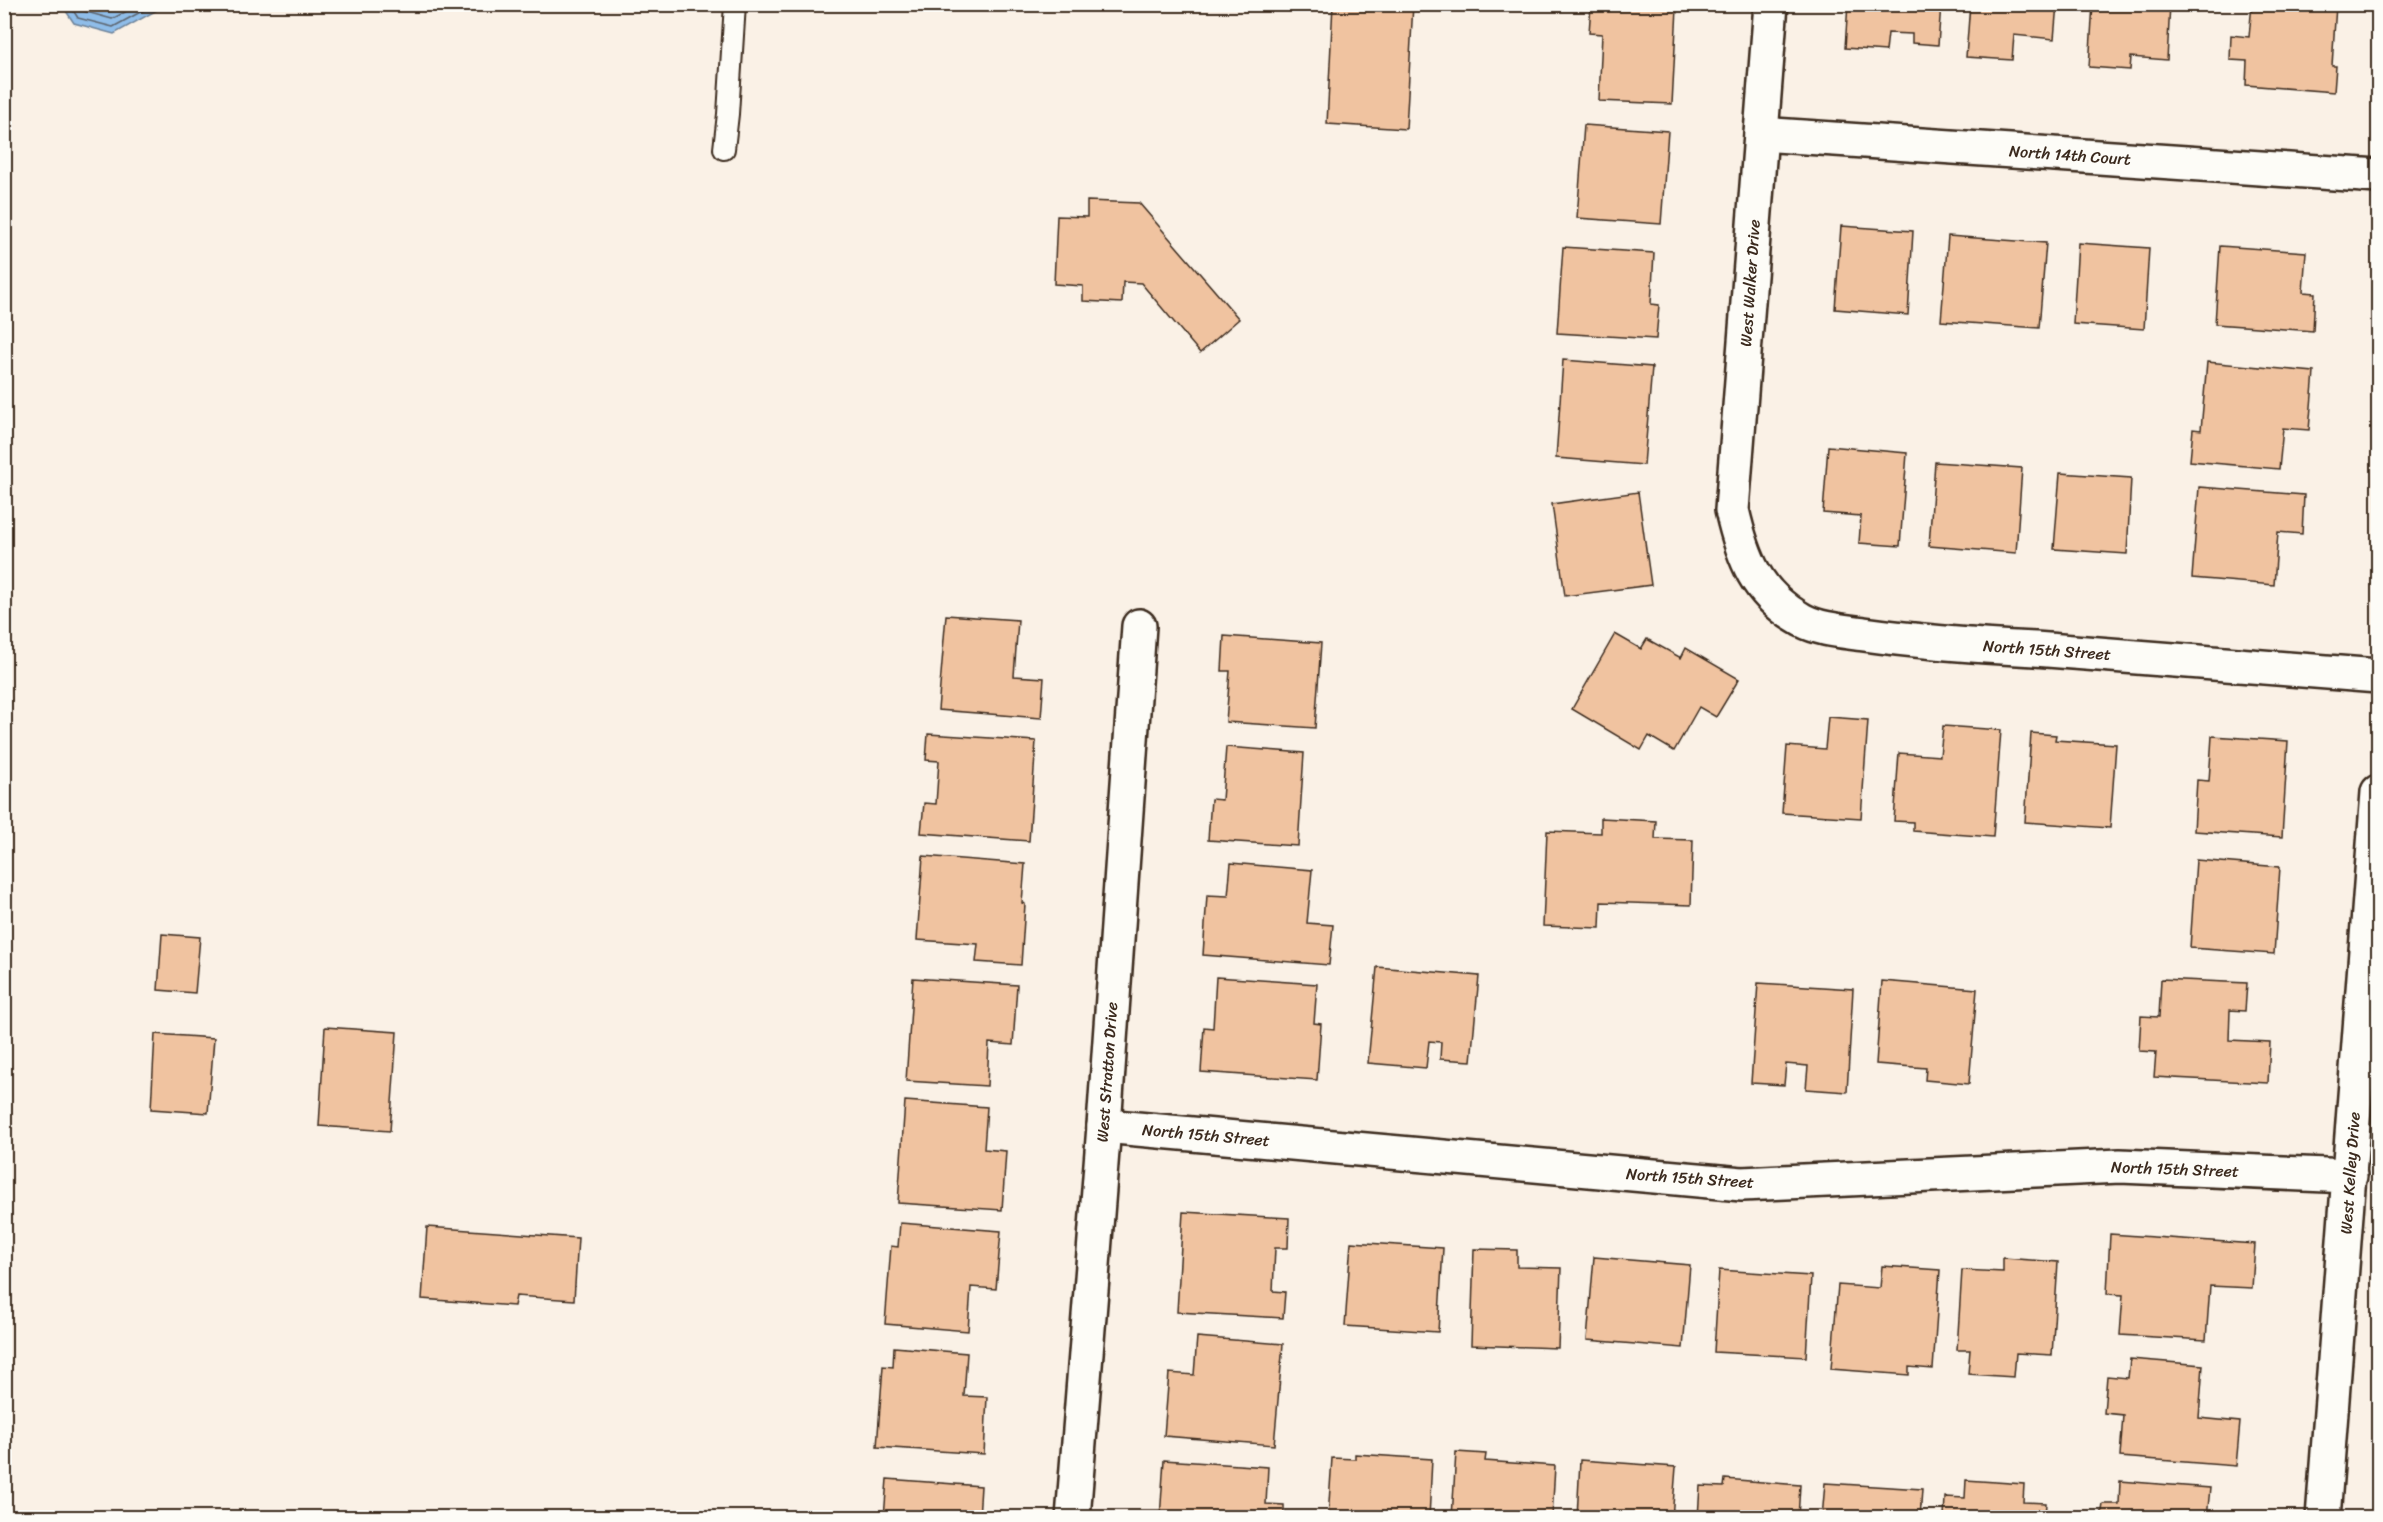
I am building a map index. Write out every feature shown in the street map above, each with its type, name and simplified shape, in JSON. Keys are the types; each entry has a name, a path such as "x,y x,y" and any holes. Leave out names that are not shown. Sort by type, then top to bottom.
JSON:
{"street":[{"name":"West Walker Drive","path":"1746,559 1732,510 1771,4"},
{"name":"North 14th Court","path":"1761,134 2379,176"},
{"name":"North 15th Street","path":"1746,559 1754,577 1782,607 1804,621 1825,628 1919,642 2097,653 2379,676"},
{"name":"West Stratton Drive","path":"1073,1518 1104,1126 1139,626"},
{"name":"West Kelley Drive","path":"2323,1518 2379,792"},
{"name":"North 15th Street","path":"1104,1126 1742,1184 2120,1166 2350,1176"}],"lane":[{"path":"724,149 735,4"}],"water":[{"path":"62,5 163,5 114,34 74,23"}],"building":[{"path":"1333,4 1413,4 1406,129 1327,124"},
{"path":"1848,4 1941,4 1938,45 1912,43 1912,34 1888,33 1886,51 1845,48"},
{"path":"1970,4 2057,4 2054,39 2014,35 2012,60 1966,57"},
{"path":"2093,4 2170,4 2167,60 2131,57 2130,70 2089,67"},
{"path":"2252,4 2336,5 2332,66 2336,66 2334,92 2246,85 2247,61 2230,60 2231,35 2249,37"},
{"path":"1591,5 1677,8 1672,104 1599,101 1602,34 1589,33"},
{"path":"1584,125 1668,131 1661,224 1577,218"},
{"path":"1087,201 1139,203 1239,319 1200,353 1141,283 1123,282 1122,303 1083,301 1083,286 1054,284 1057,216 1087,217"},
{"path":"1841,226 1913,231 1908,315 1835,309"},
{"path":"1948,236 2046,243 2039,328 1941,321"},
{"path":"2078,243 2149,248 2144,329 2073,324"},
{"path":"2220,246 2306,252 2303,292 2315,293 2313,331 2215,324"},
{"path":"1563,247 1654,253 1651,304 1659,305 1656,339 1557,333"},
{"path":"1563,360 1652,367 1644,465 1556,458"},
{"path":"2207,362 2314,372 2309,430 2283,428 2279,469 2190,461 2193,429 2201,430"},
{"path":"1828,446 1907,453 1900,546 1859,543 1861,516 1823,513"},
{"path":"1935,462 2022,468 2016,553 1929,546"},
{"path":"2060,473 2131,478 2127,554 2054,549"},
{"path":"2199,487 2304,495 2302,534 2278,532 2274,585 2192,578"},
{"path":"1638,492 1651,585 1565,596 1552,504"},
{"path":"946,615 1018,620 1014,676 1044,678 1041,718 938,710"},
{"path":"1615,634 1641,649 1647,639 1681,658 1686,648 1739,679 1716,717 1699,707 1674,751 1649,736 1641,750 1572,709"},
{"path":"1224,636 1321,643 1315,728 1226,722 1230,671 1222,671"},
{"path":"1828,717 1868,720 1861,818 1782,813 1787,746 1825,749"},
{"path":"1943,726 2001,730 1993,837 1913,831 1913,822 1894,821 1899,753 1940,756"},
{"path":"2031,733 2056,735 2055,740 2116,744 2110,828 2025,822"},
{"path":"928,734 1036,741 1029,841 921,833 924,803 936,804 939,761 926,760"},
{"path":"2212,736 2288,741 2282,837 2194,831 2197,780 2209,781"},
{"path":"1226,747 1304,753 1298,846 1208,840 1211,799 1222,800"},
{"path":"1601,818 1656,821 1655,839 1693,840 1691,905 1601,902 1600,928 1543,926 1547,831 1601,833"},
{"path":"923,856 1025,864 1021,965 976,962 978,944 917,940"},
{"path":"2196,860 2280,867 2274,954 2190,948"},
{"path":"1231,863 1312,870 1307,923 1333,925 1329,965 1203,955 1207,895 1228,896"},
{"path":"162,934 200,937 195,993 158,990"},
{"path":"1377,967 1479,976 1471,1061 1440,1059 1441,1042 1429,1041 1426,1068 1368,1063"},
{"path":"1216,977 1317,984 1314,1023 1321,1024 1317,1080 1201,1072 1204,1027 1213,1028"},
{"path":"913,978 1017,985 1013,1045 989,1043 987,1086 906,1081"},
{"path":"2161,979 2247,983 2245,1011 2230,1010 2229,1040 2270,1042 2268,1083 2154,1077 2156,1052 2139,1051 2141,1016 2159,1017"},
{"path":"1882,981 1977,989 1969,1084 1925,1080 1926,1068 1876,1064"},
{"path":"1758,983 1853,989 1847,1092 1806,1089 1808,1066 1786,1064 1784,1085 1751,1083"},
{"path":"325,1027 397,1032 390,1131 319,1126"},
{"path":"155,1034 214,1038 208,1113 151,1109"},
{"path":"905,1101 987,1107 984,1149 1006,1151 1002,1210 898,1203"},
{"path":"1183,1212 1289,1218 1288,1248 1275,1248 1273,1291 1285,1292 1283,1318 1177,1312"},
{"path":"900,1223 1001,1231 996,1289 971,1287 968,1331 885,1324 891,1246 898,1247"},
{"path":"427,1227 578,1238 574,1300 516,1296 514,1306 422,1299"},
{"path":"2110,1234 2255,1244 2252,1288 2210,1286 2206,1340 2120,1335 2123,1295 2107,1294"},
{"path":"1351,1242 1443,1248 1438,1332 1345,1326"},
{"path":"1474,1249 1517,1250 1517,1267 1561,1268 1558,1348 1471,1345"},
{"path":"1594,1257 1690,1265 1683,1348 1587,1340"},
{"path":"2003,1258 2058,1262 2052,1355 2016,1353 2014,1377 1968,1374 1970,1350 1957,1350 1962,1270 2003,1272"},
{"path":"1882,1266 1940,1270 1933,1369 1909,1367 1909,1375 1831,1369 1838,1285 1880,1288"},
{"path":"1719,1270 1811,1276 1806,1357 1714,1352"},
{"path":"1197,1337 1283,1344 1274,1445 1164,1436 1169,1373 1194,1375"},
{"path":"894,1347 967,1353 964,1396 987,1397 984,1454 877,1447 883,1366 893,1367"},
{"path":"2130,1359 2203,1365 2199,1418 2240,1422 2236,1466 2120,1457 2123,1415 2104,1413 2107,1376 2128,1378"},
{"path":"1456,1452 1486,1454 1485,1461 1555,1466 1552,1518 1452,1518"},
{"path":"1355,1454 1432,1459 1429,1518 1328,1518 1332,1458 1355,1459"},
{"path":"1164,1460 1268,1467 1266,1504 1284,1505 1284,1518 1160,1518"},
{"path":"1580,1460 1676,1467 1672,1518 1577,1518"},
{"path":"887,1479 981,1486 979,1518 884,1518"},
{"path":"1725,1479 1800,1485 1798,1518 1698,1518 1700,1486 1724,1487"},
{"path":"1966,1480 2024,1484 2023,1502 2046,1503 2045,1518 1944,1518 1945,1497 1965,1498"},
{"path":"2120,1481 2210,1488 2207,1518 2101,1518 2103,1504 2119,1504"},
{"path":"1825,1483 1922,1489 1920,1518 1822,1518"}]}
